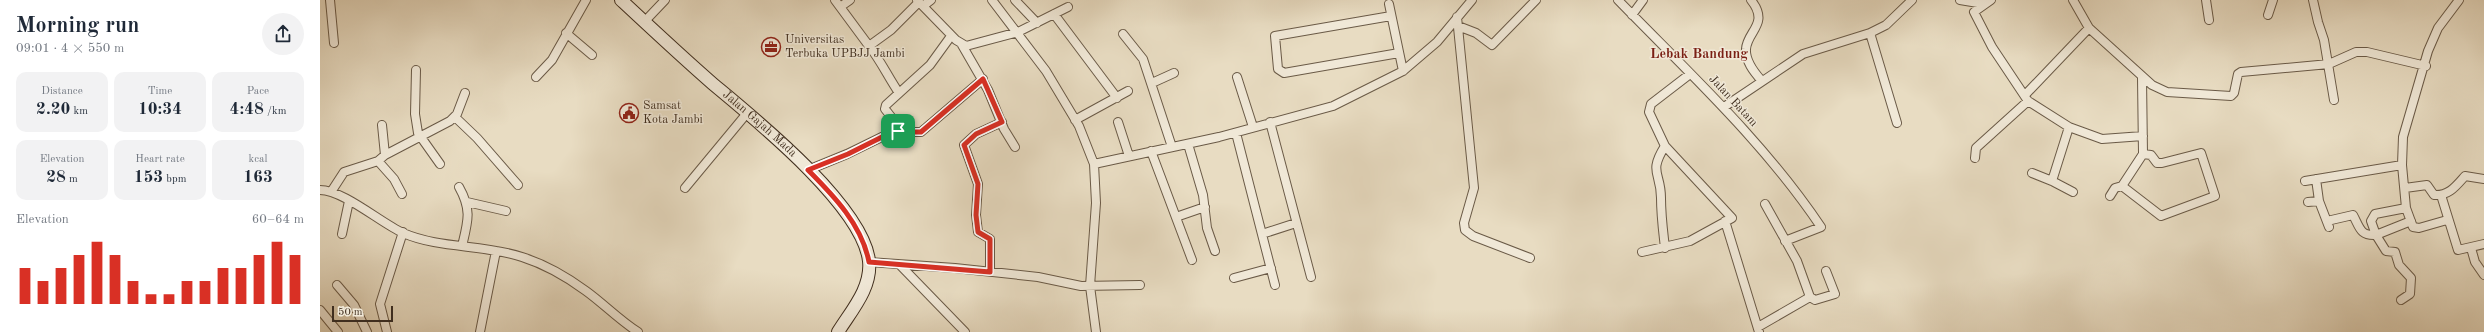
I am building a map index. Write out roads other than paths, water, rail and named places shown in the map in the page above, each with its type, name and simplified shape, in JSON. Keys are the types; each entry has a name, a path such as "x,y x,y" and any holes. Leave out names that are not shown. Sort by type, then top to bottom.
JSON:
{"main road":[{"name":"Jalan Gajah Mada","path":"621,0 710,81 748,112 832,195 850,219 863,242 869,262 865,289 838,332"}],"street":[{"path":"330,0 334,43"},
{"path":"536,77 552,60 586,0"},
{"path":"645,21 665,0"},
{"path":"835,0 884,66 886,74 899,93"},
{"path":"840,7 850,0"},
{"path":"869,46 891,30 920,3 931,0"},
{"path":"992,0 1018,32 1046,71 1076,120 1094,164 1096,203 1090,286 1096,332"},
{"path":"1015,0 1037,23"},
{"path":"1094,164 1219,137 1333,106 1403,71 1437,42 1472,0"},
{"path":"1458,26 1476,33 1492,45 1536,0"},
{"name":"Jalan Batam","path":"1618,0 1724,107 1792,185 1821,227 1785,241"},
{"path":"1632,15 1643,0"},
{"path":"1751,0 1756,8 1758,26 1746,46 1746,54 1750,66 1761,80"},
{"path":"1724,107 1761,80 1775,74 1803,54 1870,33 1891,23 1912,0"},
{"path":"1960,0 1988,2"},
{"path":"2073,0 2089,28 2142,78 2167,92 2231,96 2234,93 2238,74 2241,72 2328,64 2356,52 2367,52 2426,66"},
{"path":"2206,0 2209,20"},
{"path":"2268,15 2273,0"},
{"path":"2313,0 2328,64 2334,100"},
{"path":"2447,220 2415,228 2410,221 2406,208 2402,165 2403,138 2426,66 2428,52 2438,28 2459,0"},
{"path":"1988,2 1976,10 1975,14 1992,47 2026,98 2070,127 2102,139 2143,136"},
{"path":"920,3 962,45 983,79 1015,147"},
{"path":"1389,4 1403,71"},
{"path":"962,45 972,45 1018,32 1068,7"},
{"path":"1054,14 1116,98"},
{"path":"1391,16 1275,36 1278,69 1284,73 1399,53"},
{"path":"1457,17 1474,188 1464,223 1465,230 1473,236 1530,258"},
{"path":"1975,158 1976,148 2026,98 2089,28"},
{"path":"566,33 592,55"},
{"path":"1870,33 1897,123"},
{"path":"1123,34 1143,60 1152,83 1172,147"},
{"path":"898,131 896,123 885,107 930,65 952,36"},
{"path":"416,70 415,114 420,138 440,164"},
{"path":"1152,83 1174,73"},
{"path":"1642,252 1665,248 1690,241 1732,218 1665,146 1649,108 1690,74"},
{"path":"1237,77 1253,127"},
{"path":"2110,196 2115,188 2122,186 2143,154 2142,78"},
{"path":"808,170 898,131 921,132 983,79"},
{"path":"1076,120 1128,91"},
{"path":"331,192 344,172 378,161 385,154 420,138 455,117 465,92"},
{"path":"685,188 748,112"},
{"path":"455,117 477,138 518,185"},
{"path":"990,272 990,242 988,237 978,232 976,215 978,184 964,145 976,134 1002,122"},
{"path":"1118,122 1129,156"},
{"path":"1270,122 1311,277"},
{"path":"382,125 385,154"},
{"path":"2052,181 2070,127"},
{"path":"1236,132 1275,285"},
{"path":"1188,144 1204,195 1207,228 1215,251"},
{"path":"1665,146 1657,159 1655,170 1661,196 1660,211 1665,248"},
{"path":"1151,151 1192,260"},
{"path":"2122,186 2161,216 2214,197 2201,153 2162,163 2157,163 2151,155 2143,154"},
{"path":"378,161 394,179 402,194"},
{"path":"2305,181 2402,165"},
{"path":"2032,173 2073,192"},
{"path":"2405,188 2426,185 2434,195 2441,195 2451,191 2465,176 2484,179"},
{"path":"2316,179 2319,201 2328,224 2353,215 2361,233 2367,236 2376,235 2410,221"},
{"path":"459,186 467,202 468,216 462,246"},
{"path":"320,190 331,192 403,232 423,239 496,251 522,257 545,266 585,290 625,324 638,332"},
{"path":"2441,195 2447,220 2458,250 2484,244"},
{"path":"342,234 349,201"},
{"path":"2308,202 2319,201"},
{"path":"467,202 506,210"},
{"path":"1765,204 1797,261 1810,297 1815,300 1835,294 1826,271"},
{"path":"1176,217 1205,207"},
{"path":"2401,300 2410,294 2411,278 2399,265 2395,252 2386,251 2372,227 2375,214 2406,208"},
{"path":"1725,221 1759,329 1810,297"},
{"path":"1262,234 1296,223"},
{"path":"387,332 380,304 403,232"},
{"path":"2471,248 2475,262 2484,275"},
{"path":"480,332 496,251"},
{"path":"869,262 990,272 1090,286 1140,285"},
{"path":"900,265 965,332"},
{"path":"1234,278 1271,268"},
{"path":"337,285 354,305 367,332"},
{"path":"320,310 338,332"}],"place":[{"name":"Universitas Terbuka UPBJJ Jambi","path":"771,47"},
{"name":"Samsat Kota Jambi","path":"629,113"}],"district":[{"name":"Lebak Bandung","path":"1699,54"}]}
